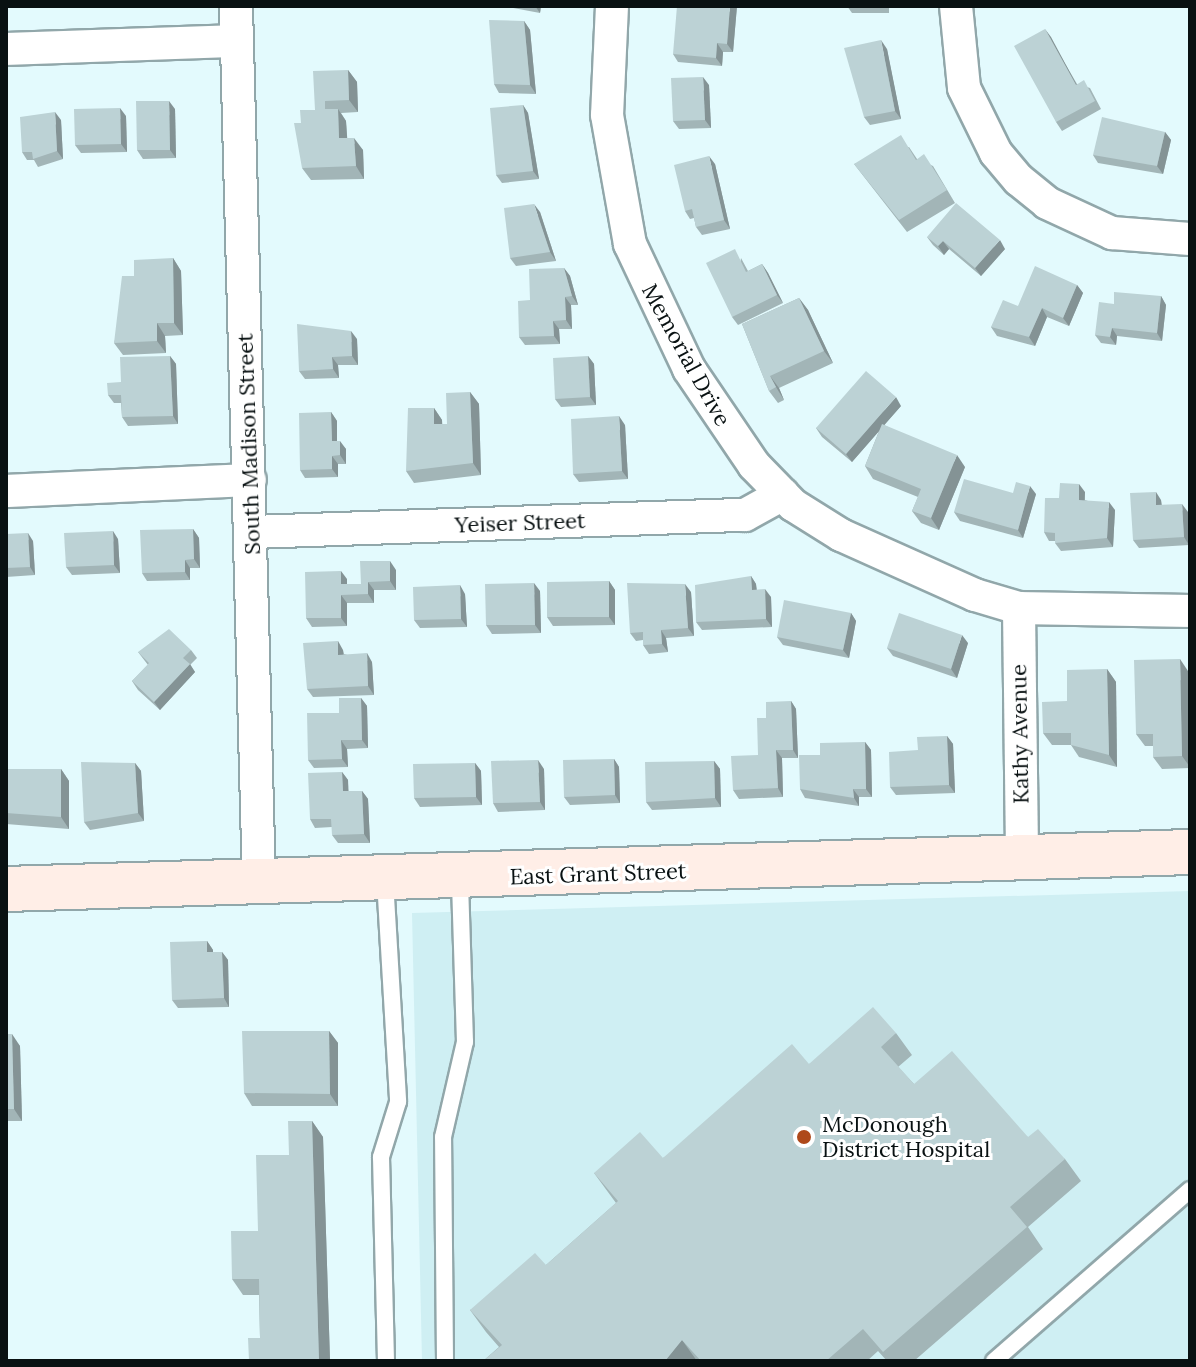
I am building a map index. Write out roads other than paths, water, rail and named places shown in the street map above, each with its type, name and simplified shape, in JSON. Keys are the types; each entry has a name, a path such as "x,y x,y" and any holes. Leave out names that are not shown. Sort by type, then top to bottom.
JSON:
{"main road":[{"name":"East Grant Street","path":"6,889 460,879 1190,852"}],"street":[{"name":"South Madison Street","path":"236,6 259,882"},
{"name":"Memorial Drive","path":"612,6 607,115 630,244 720,421 783,494 891,562 1019,608 1190,611"},
{"path":"956,6 964,88 996,153 1019,180 1058,209 1112,233 1190,239"},
{"path":"6,49 237,41"},
{"path":"6,491 250,480"},
{"name":"Yeiser Street","path":"252,532 745,515 783,494"},
{"name":"Kathy Avenue","path":"1019,608 1022,860"}],"lane":[{"path":"445,1361 443,1137 465,1042 460,879"},
{"path":"385,880 398,1102 381,1157 386,1361"},
{"path":"994,1361 1190,1190"}],"place":[{"name":"McDonough District Hospital","path":"804,1137"}]}
